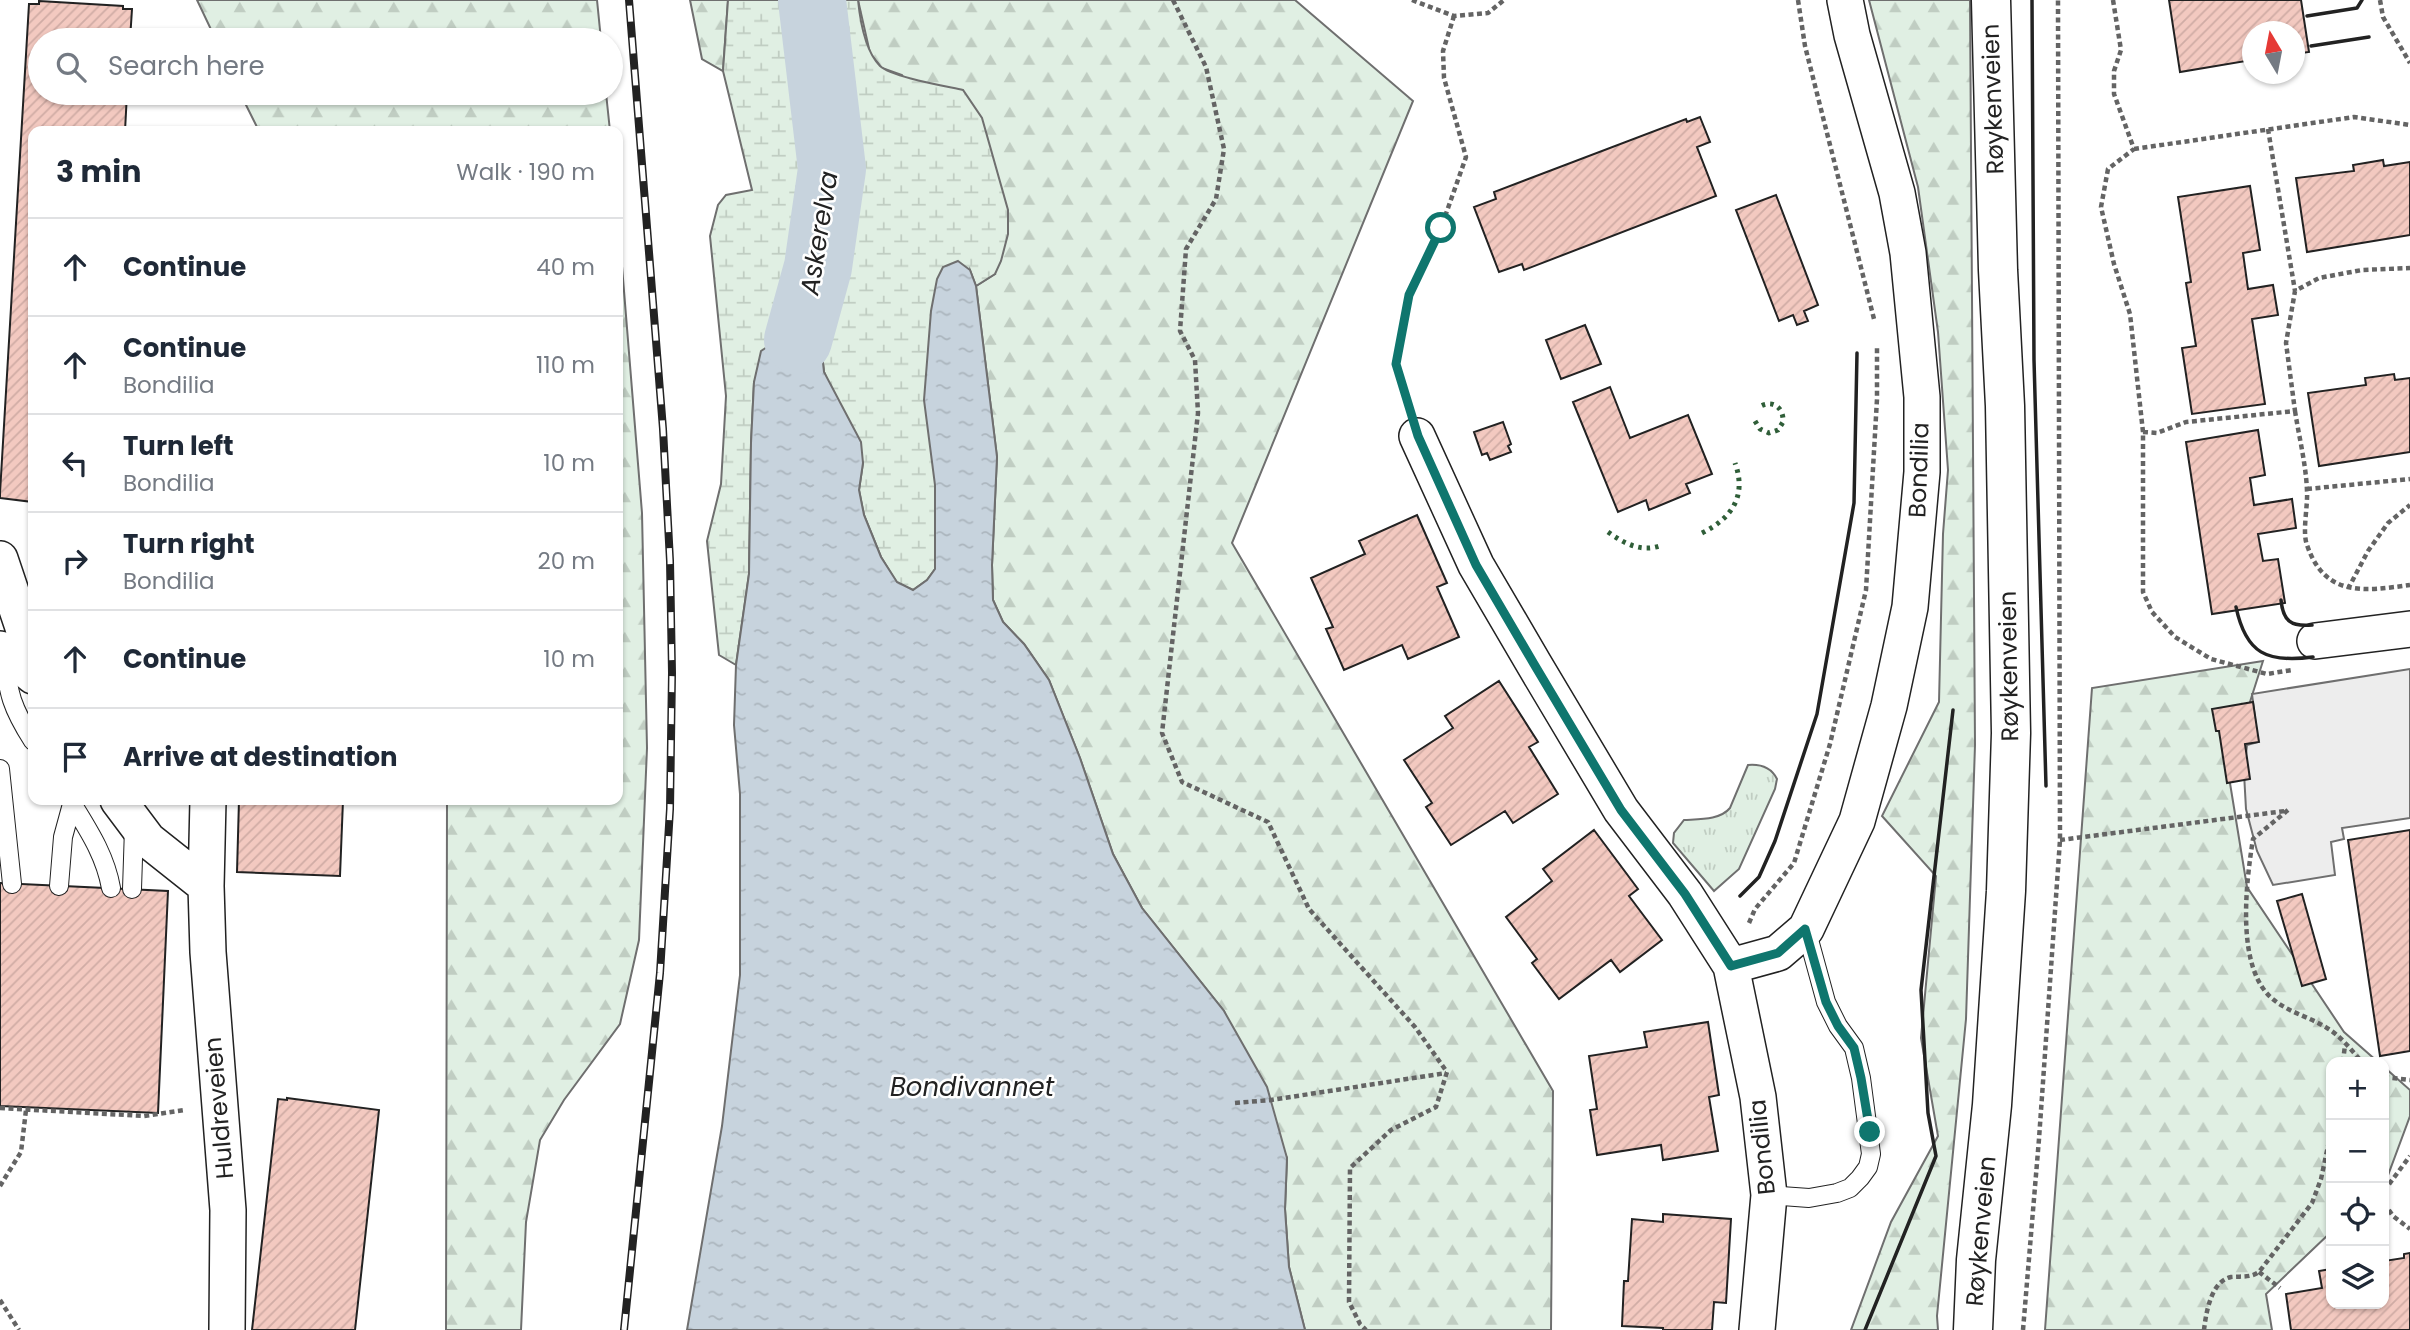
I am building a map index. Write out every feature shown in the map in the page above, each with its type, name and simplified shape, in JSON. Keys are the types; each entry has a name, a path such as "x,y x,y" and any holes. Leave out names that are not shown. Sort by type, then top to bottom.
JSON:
{"main road":[{"name":"Røykenveien","path":"1973,1330 1976,1260 1992,1105 2006,891 2011,733 2005,406 1990,0"}],"street":[{"name":"Bondilia","path":"1731,966 1778,953 1805,929 1857,821 1889,706 1910,607 1922,472 1922,397 1908,253 1897,193 1852,35 1845,0"},
{"name":"Bondilia","path":"1418,436 1476,565 1534,664 1621,810 1685,894 1731,966 1758,1097 1769,1195 1758,1330"},
{"path":"0,559 14,688"},
{"path":"2309,655 2410,629"},
{"name":"Huldreveien","path":"208,805 208,952 228,1210 226,1330"},
{"path":"126,811 148,840 206,886"}],"lane":[{"path":"14,688 19,719 28,733"},
{"path":"0,769 12,884"},
{"path":"59,886 63,837 70,805"},
{"path":"73,805 98,845 108,869 111,888"},
{"path":"126,811 132,889"},
{"path":"1769,1195 1809,1198 1837,1194 1850,1188 1868,1167 1871,1154 1870,1132 1854,1048 1838,1026 1826,1002 1805,929"}],"path":[{"path":"1173,0 1206,67 1224,149 1216,199 1186,250 1180,331 1195,360 1198,414 1162,733 1182,782 1268,822 1309,909 1415,1027 1447,1072"},
{"path":"1412,0 1454,16 1488,13 1504,0"},
{"path":"1798,0 1805,46 1877,328"},
{"path":"2022,1330 2060,840 2058,0"},
{"path":"2113,0 2121,50 2115,71 2114,94 2134,149"},
{"path":"2380,0 2383,17 2410,63"},
{"path":"1418,436 1396,364 1409,295 1441,228 1466,158 1444,78 1443,51 1454,16"},
{"path":"2309,655 2267,674 2211,659 2175,637 2152,612 2143,592 2143,432 2130,314 2114,264 2101,207 2108,169 2134,149 2354,117 2410,125"},
{"path":"2268,130 2295,291 2286,343 2307,489 2306,544 2323,573 2348,589 2410,585"},
{"path":"2295,291 2319,278 2362,270 2410,268"},
{"path":"1731,966 1755,909 1794,863 1830,744 1863,603 1866,590 1877,399 1877,340"},
{"path":"2143,432 2157,433 2186,422 2295,411"},
{"path":"2307,489 2410,479"},
{"path":"2348,589 2368,551 2388,523 2410,505"},
{"path":"2060,840 2288,810 2253,839 2246,905 2251,957 2259,985 2266,993 2293,1012 2329,1028 2357,1057"},
{"path":"2344,1057 2345,1044"},
{"path":"1235,1102 1271,1100 1447,1072"},
{"path":"1366,1330 1349,1302 1350,1168 1391,1130 1436,1107 1447,1072"},
{"path":"2389,1078 2410,1080"},
{"path":"0,1108 144,1116 166,1114 218,1101"},
{"path":"0,1186 21,1152 26,1110"},
{"path":"2204,1330 2206,1313 2216,1287 2227,1278 2253,1276 2259,1272 2312,1203 2326,1156"},
{"path":"2389,1184 2410,1156"},
{"path":"2389,1210 2410,1229"},
{"path":"2259,1272 2280,1288"},
{"path":"0,1300 19,1330"}],"green space":[{"path":"197,0 597,0 600,28 210,28"},
{"path":"690,0 728,0 723,71 702,59"},
{"path":"728,0 858,0 867,44 880,66 907,77 963,90 982,118 1008,210 1008,234 995,274 976,286 970,270 935,485 935,569 927,580 913,590 897,583 881,557 864,515 859,490 863,463 824,372 821,344 783,337 754,382 749,574 736,665 719,655 707,541 721,484 726,396 710,236 718,205 726,195 752,190 723,71"},
{"path":"858,0 1295,0 1413,101 1232,543 1553,1091 1551,1330 1305,1330 1289,1267 1285,1209 1287,1158 1224,1011 1142,908 1113,854 1080,758 1049,680 1024,644 1003,622 993,600 997,457 976,286 995,274 902,75 882,68 870,53"},
{"path":"1869,0 1970,0 1975,745 1966,1019 1937,1316 1938,1330 1851,1330 1891,1222 1938,1136 1921,1038 1936,876 1882,816 1939,702 1943,534 1948,470 1938,332 1918,187"},
{"path":"246,105 607,105 609,126 256,126"},
{"path":"623,279 642,513 647,748 639,940 620,1024 564,1100 540,1140 526,1222 521,1330 446,1330 447,805 623,805"},
{"path":"2263,661 2228,771 2247,887 2344,1032 2372,1057 2326,1057 2326,1237 2266,1294 2272,1330 2045,1330 2092,688"},
{"path":"1748,765 1761,766 1772,772 1777,779 1775,789 1739,869 1714,891 1673,843 1674,833 1684,820 1709,818 1726,812"},
{"path":"2389,1071 2410,1090 2410,1116 2389,1173"}],"shaded area":[{"path":"2410,669 2410,818 2342,828 2344,839 2331,842 2335,875 2273,885 2257,851 2246,809 2244,773 2247,745 2258,742 2252,694"}],"water":[{"name":"Bondivannet","path":"958,261 970,270 976,286 997,457 993,600 1003,622 1024,644 1049,680 1080,758 1113,854 1142,908 1224,1011 1267,1087 1287,1158 1285,1209 1289,1267 1305,1330 687,1330 722,1126 740,975 740,794 734,725 736,665 749,574 754,382 761,351 782,337 821,344 824,372 861,442 863,463 859,490 864,515 881,557 897,582 913,590 927,580 935,569 935,485 924,400 931,311 937,279 943,267"}],"building":[{"path":"2169,0 2301,0 2304,21 2242,21 2242,62 2180,72"},
{"path":"39,1 123,6 123,9 132,9 131,28 28,28 28,105 126,105 125,126 28,126 28,501 0,498 0,493 29,4 39,4"},
{"path":"2305,26 2309,52 2305,53"},
{"path":"1700,117 1710,142 1697,147 1716,196 1524,270 1522,264 1499,272 1474,207 1496,199 1494,192 1686,119 1687,122"},
{"path":"2383,160 2384,166 2410,162 2410,235 2307,252 2296,178 2354,171 2353,165"},
{"path":"2250,186 2260,250 2243,253 2248,289 2273,285 2278,315 2252,319 2265,404 2192,414 2182,348 2196,346 2186,283 2191,282 2178,197"},
{"path":"1776,195 1818,305 1804,311 1808,321 1797,325 1793,315 1779,321 1736,210"},
{"path":"1585,325 1601,364 1561,379 1546,340"},
{"path":"2394,374 2395,380 2410,378 2410,452 2319,466 2308,393 2366,385 2365,378"},
{"path":"1610,387 1630,438 1688,415 1712,474 1686,484 1690,493 1649,510 1646,500 1618,512 1573,402"},
{"path":"1503,422 1511,452 1490,460 1487,453 1482,455 1474,432"},
{"path":"2258,430 2265,475 2250,478 2254,505 2292,499 2296,528 2258,534 2263,561 2278,559 2285,603 2212,614 2186,442"},
{"path":"1417,515 1447,583 1437,587 1459,637 1408,659 1402,645 1344,670 1326,629 1333,627 1311,578 1365,554 1359,541"},
{"path":"1499,681 1538,742 1529,747 1558,794 1513,823 1505,811 1451,845 1426,807 1432,803 1404,760 1453,728 1445,716"},
{"path":"2253,702 2259,742 2245,744 2250,779 2227,783 2219,731 2216,731 2212,709"},
{"path":"239,805 343,805 340,876 237,872"},
{"path":"1594,830 1638,889 1629,896 1662,940 1620,972 1611,960 1559,999 1532,963 1537,959 1506,917 1552,881 1543,869"},
{"path":"2410,830 2410,1051 2380,1056 2348,840"},
{"path":"0,883 168,891 158,1113 0,1106"},
{"path":"2302,894 2326,979 2302,986 2277,901"},
{"path":"1708,1022 1719,1095 1709,1097 1718,1151 1663,1160 1661,1145 1597,1155 1590,1110 1597,1109 1589,1056 1647,1047 1644,1032"},
{"path":"278,1099 379,1110 355,1330 252,1330"},
{"path":"1663,1214 1731,1219 1726,1303 1714,1302 1712,1330 1663,1330 1622,1326 1624,1281 1628,1281 1632,1219 1663,1222"},
{"path":"2410,1253 2410,1330 2291,1330 2286,1294 2322,1288 2319,1271 2326,1270 2326,1309 2389,1309 2389,1260 2404,1258 2404,1254"}],"waterway":[{"name":"Askerelva","path":"798,340 818,267 832,169 812,0"}],"railway":[{"path":"624,1330 660,973 670,809 672,673 670,561 663,429 629,0"}],"hedge":[{"path":"1755,421 1760,429 1769,433 1778,430 1783,422 1782,412 1773,404 1759,407"},
{"path":"1702,533 1722,520 1734,505 1739,486 1735,463"},
{"path":"1608,532 1641,548 1662,545"}],"wall":[{"path":"2032,0 2034,360 2046,786"},
{"path":"2307,16 2357,8 2362,0"},
{"path":"2311,46 2369,37"},
{"path":"1740,896 1759,877 1775,841 1817,714 1854,503 1857,353"},
{"path":"2281,600 2289,621 2293,624 2312,625"},
{"path":"2236,607 2246,635 2261,652 2283,658 2313,657"},
{"path":"1865,1330 1936,1156 1928,1113 1921,990 1953,710"}],"route":[{"path":"1441,228 1409,295 1396,364 1418,436 1476,565 1621,810 1685,894 1731,966 1778,953 1805,929 1826,1002 1838,1026 1854,1048 1870,1132"}]}
